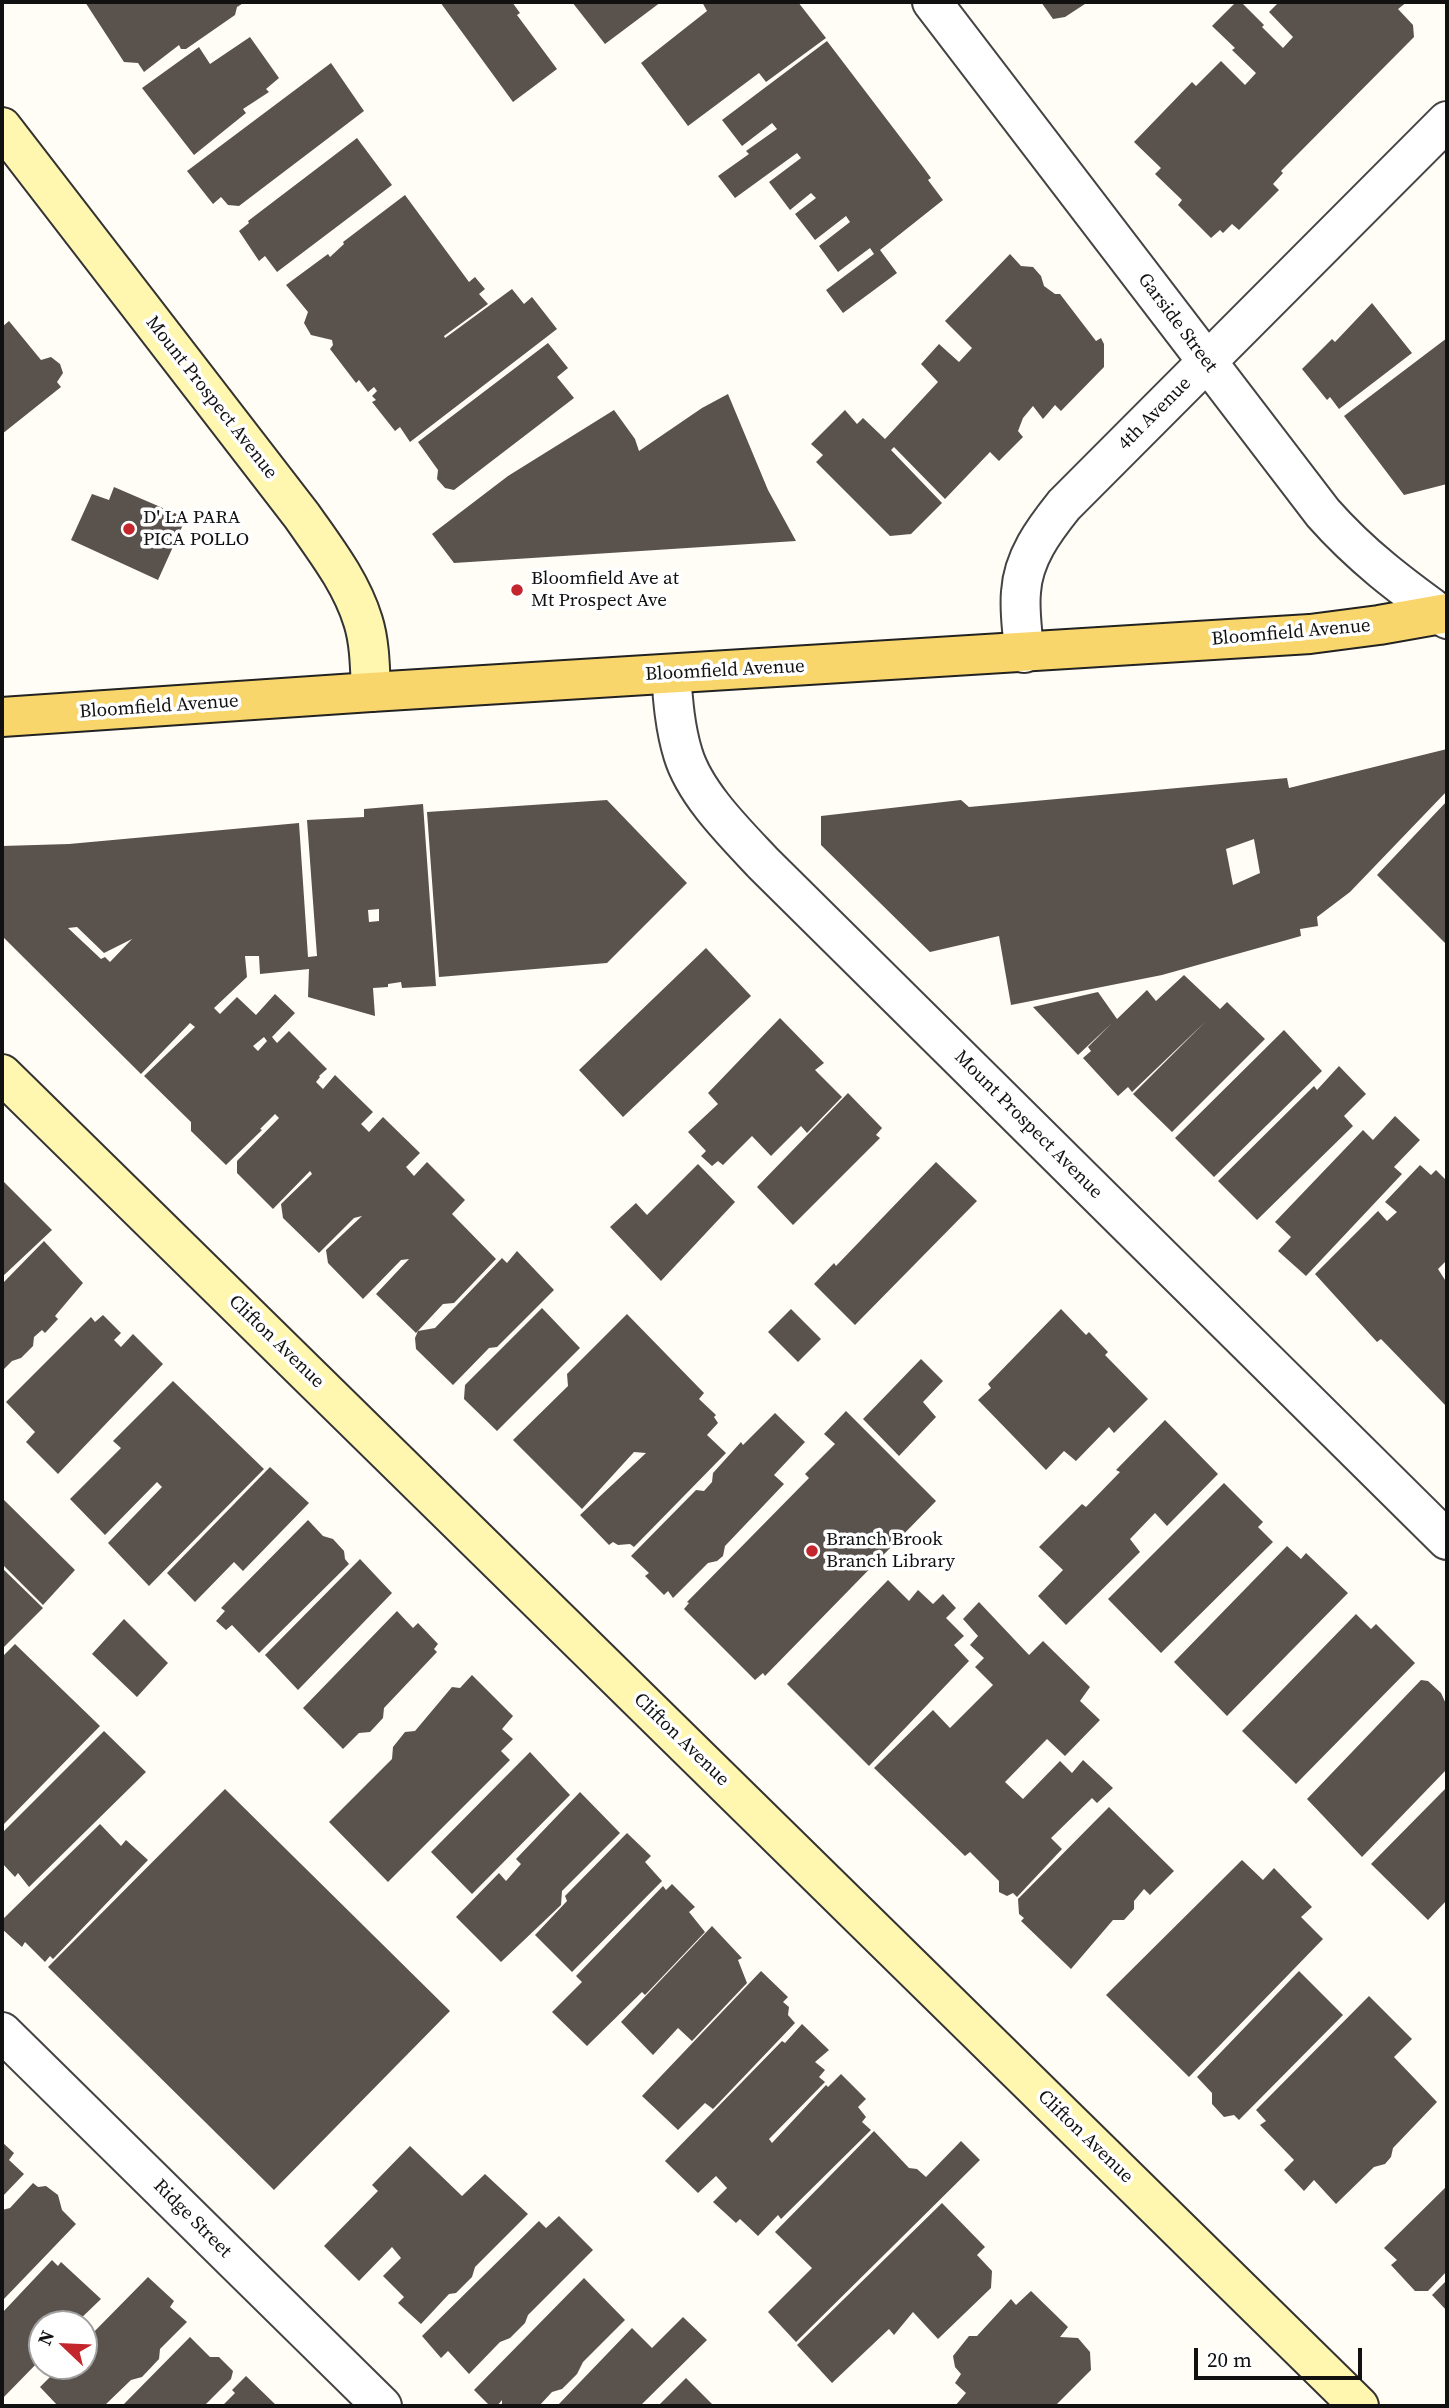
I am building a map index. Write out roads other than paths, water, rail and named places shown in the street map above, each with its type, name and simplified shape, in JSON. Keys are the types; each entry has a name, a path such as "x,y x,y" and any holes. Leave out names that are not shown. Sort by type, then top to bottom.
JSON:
{"main road":[{"name":"Mount Prospect Avenue","path":"2,127 327,551 350,589 364,622 370,659 370,692"},
{"name":"Bloomfield Avenue","path":"2,717 1310,634 1445,615"},
{"name":"Clifton Avenue","path":"2,1074 1359,2406"}],"street":[{"name":"Garside Street","path":"932,2 1323,513 1350,544 1409,593 1445,615"},
{"name":"4th Avenue","path":"1024,653 1021,592 1028,559 1045,529 1065,505 1447,121"},
{"name":"Mount Prospect Avenue","path":"671,674 674,720 684,757 704,792 729,827 772,873 1447,1541"},
{"name":"Ridge Street","path":"2,2032 382,2406"}],"place":[{"name":"D' LA PARA PICA POLLO","path":"129,529"},
{"name":"Bloomfield Ave at Mt Prospect Ave","path":"517,590"},
{"name":"Branch Brook Branch Library","path":"812,1551"}]}
